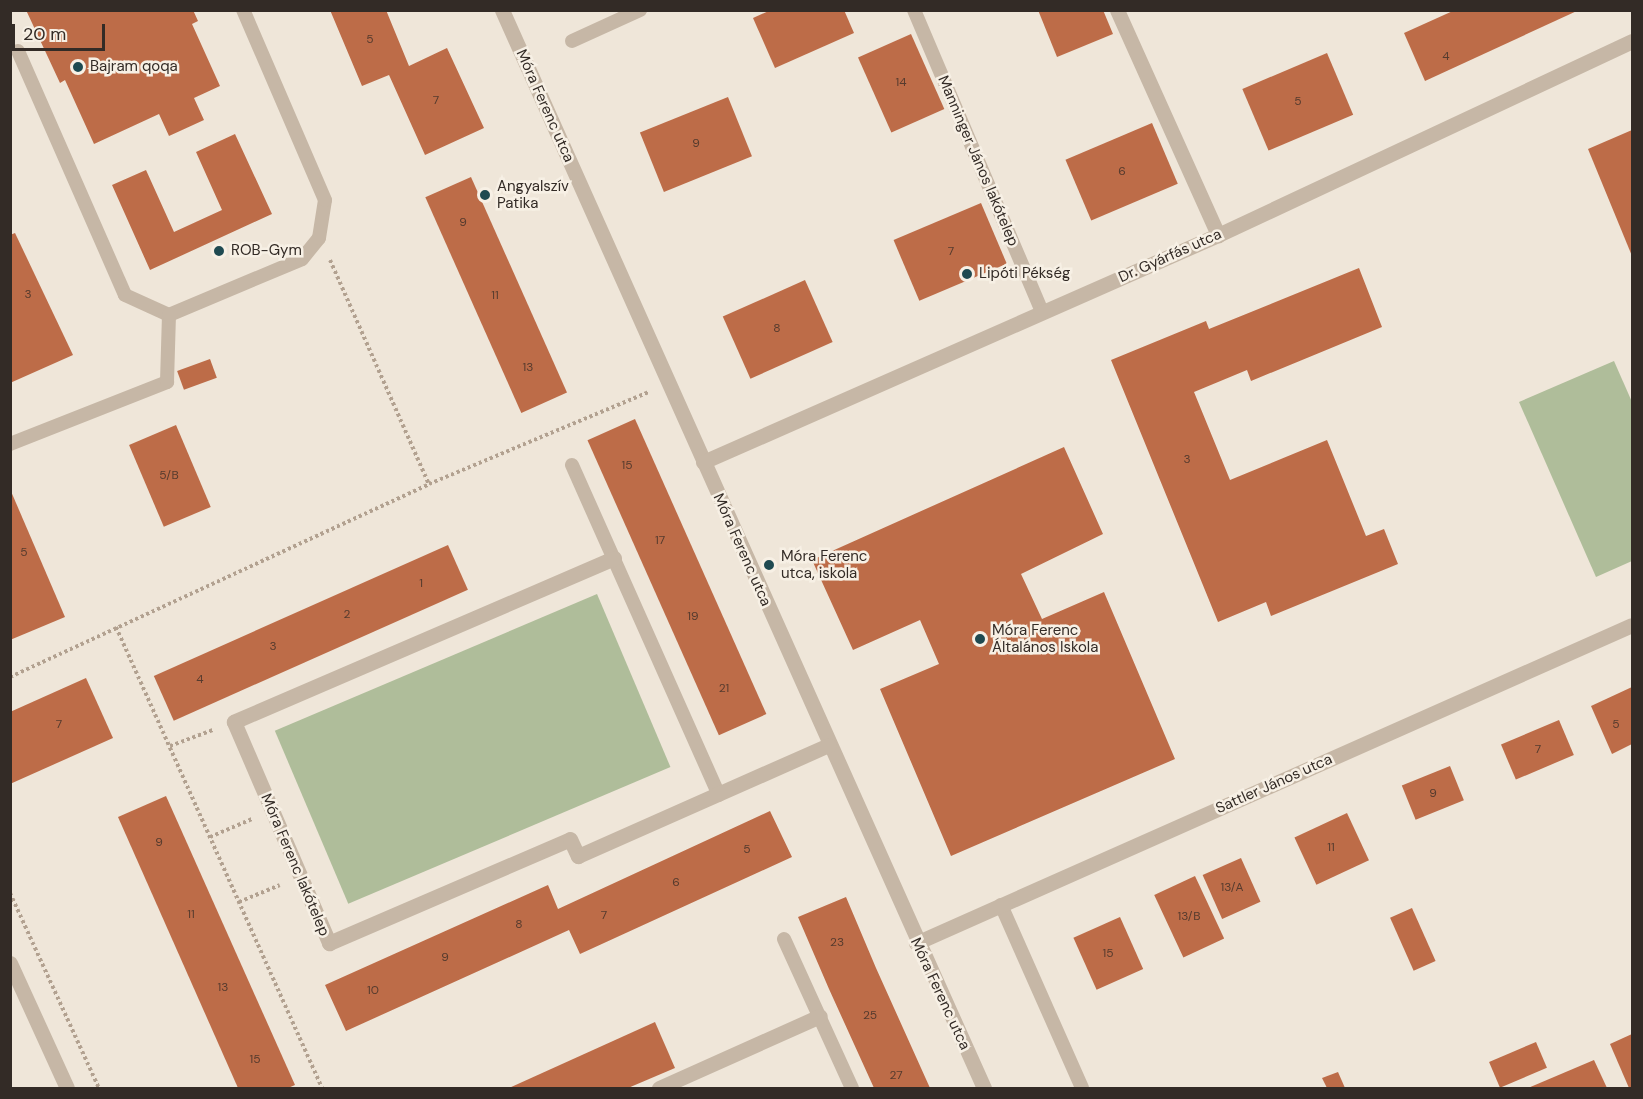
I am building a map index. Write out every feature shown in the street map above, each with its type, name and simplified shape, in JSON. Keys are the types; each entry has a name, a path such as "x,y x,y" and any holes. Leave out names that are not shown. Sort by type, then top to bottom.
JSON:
{"street":[{"name":"Móra Ferenc utca","path":"501,10 916,943 984,1089"},
{"path":"1117,10 1218,235"},
{"name":"Dr. Gyárfás utca","path":"703,462 1218,235 1632,41"},
{"path":"234,722 614,558"},
{"name":"Sattler János utca","path":"916,943 1632,624"},
{"name":"Móra Ferenc lakótelep","path":"234,722 329,943 570,839 578,856 829,745"},
{"path":"12,971 67,1089"},
{"path":"659,1089 820,1016"}],"lane":[{"path":"18,51 125,295 169,315 302,259 319,238 325,200 243,10"},
{"path":"572,41 640,10"},
{"name":"Manninger János lakótelep","path":"914,10 1042,312"},
{"path":"10,444 167,382 169,315"},
{"path":"572,465 719,795"},
{"path":"1001,905 1082,1089"},
{"path":"784,939 852,1089"}],"path":[{"path":"319,238 429,484"},
{"path":"10,677 429,484 669,384"},
{"path":"117,627 321,1089"},
{"path":"170,747 234,722"},
{"path":"210,837 272,810"},
{"path":"239,902 300,876"},
{"path":"10,893 99,1089"}],"green space":[{"path":"1614,361 1632,402 1632,561 1596,577 1519,402"},
{"path":"597,594 670,767 348,904 275,731"}],"building":[{"path":"26,10 193,10 198,21 192,24 220,86 194,98 204,120 169,136 159,114 94,144 65,80 60,83"},
{"path":"330,10 386,10 409,66 447,48 484,128 425,155 389,75 362,86"},
{"path":"771,10 844,10 854,33 775,68 753,18"},
{"path":"1038,10 1103,10 1113,34 1057,57"},
{"path":"1455,10 1579,10 1425,81 1404,33"},
{"path":"911,34 944,109 891,133 858,58"},
{"path":"1327,53 1353,115 1268,151 1242,89"},
{"path":"728,97 752,156 664,192 640,133"},
{"path":"1152,123 1178,184 1091,220 1065,160"},
{"path":"1632,130 1632,256 1588,149"},
{"path":"235,134 272,214 150,270 112,185 146,170 174,232 222,210 196,152"},
{"path":"471,177 567,393 521,413 425,197"},
{"path":"981,203 1007,264 919,301 894,240"},
{"path":"15,233 73,355 10,383 10,235"},
{"path":"1359,268 1382,327 1251,381 1247,370 1194,392 1230,480 1327,440 1366,536 1384,529 1398,564 1271,616 1266,602 1218,622 1111,360 1206,321 1209,329"},
{"path":"805,280 833,342 750,379 723,317"},
{"path":"210,359 217,378 184,390 177,371"},
{"path":"635,419 766,714 719,735 587,440"},
{"path":"176,425 211,507 164,527 129,445"},
{"path":"1064,447 1103,534 1021,574 1042,619 1104,592 1175,759 951,856 880,689 939,664 920,620 853,650 812,560"},
{"path":"10,489 65,617 10,640"},
{"path":"448,545 468,590 174,721 154,676"},
{"path":"86,678 113,738 10,784 10,712"},
{"path":"1632,687 1632,744 1612,754 1591,706"},
{"path":"1559,720 1574,755 1516,780 1501,745"},
{"path":"1450,766 1464,800 1416,820 1402,785"},
{"path":"166,796 295,1085 288,1088 238,1088 118,817"},
{"path":"770,811 792,857 580,954 569,930 346,1031 325,985 548,885 558,909"},
{"path":"1347,813 1369,860 1316,885 1294,838"},
{"path":"1241,858 1261,902 1222,919 1203,875"},
{"path":"1195,876 1224,939 1183,958 1154,895"},
{"path":"846,897 930,1088 874,1088 829,989 798,917"},
{"path":"1412,908 1436,961 1414,971 1390,918"},
{"path":"1120,917 1143,969 1097,990 1073,938"},
{"path":"655,1022 675,1068 628,1088 509,1088"},
{"path":"1632,1034 1632,1088 1629,1088 1610,1044"},
{"path":"1536,1042 1547,1068 1500,1088 1489,1062"},
{"path":"1594,1060 1607,1088 1528,1088"},
{"path":"1338,1072 1345,1088 1327,1088 1322,1078"}],"place":[{"name":"Bajram qoqa","path":"78,67"},
{"name":"Angyalszív Patika","path":"485,195"},
{"name":"ROB-Gym","path":"219,251"},
{"name":"Lipóti Pékség","path":"967,274"},
{"name":"Móra Ferenc utca, iskola","path":"769,565"},
{"name":"Móra Ferenc Általános Iskola","path":"980,639"}]}
